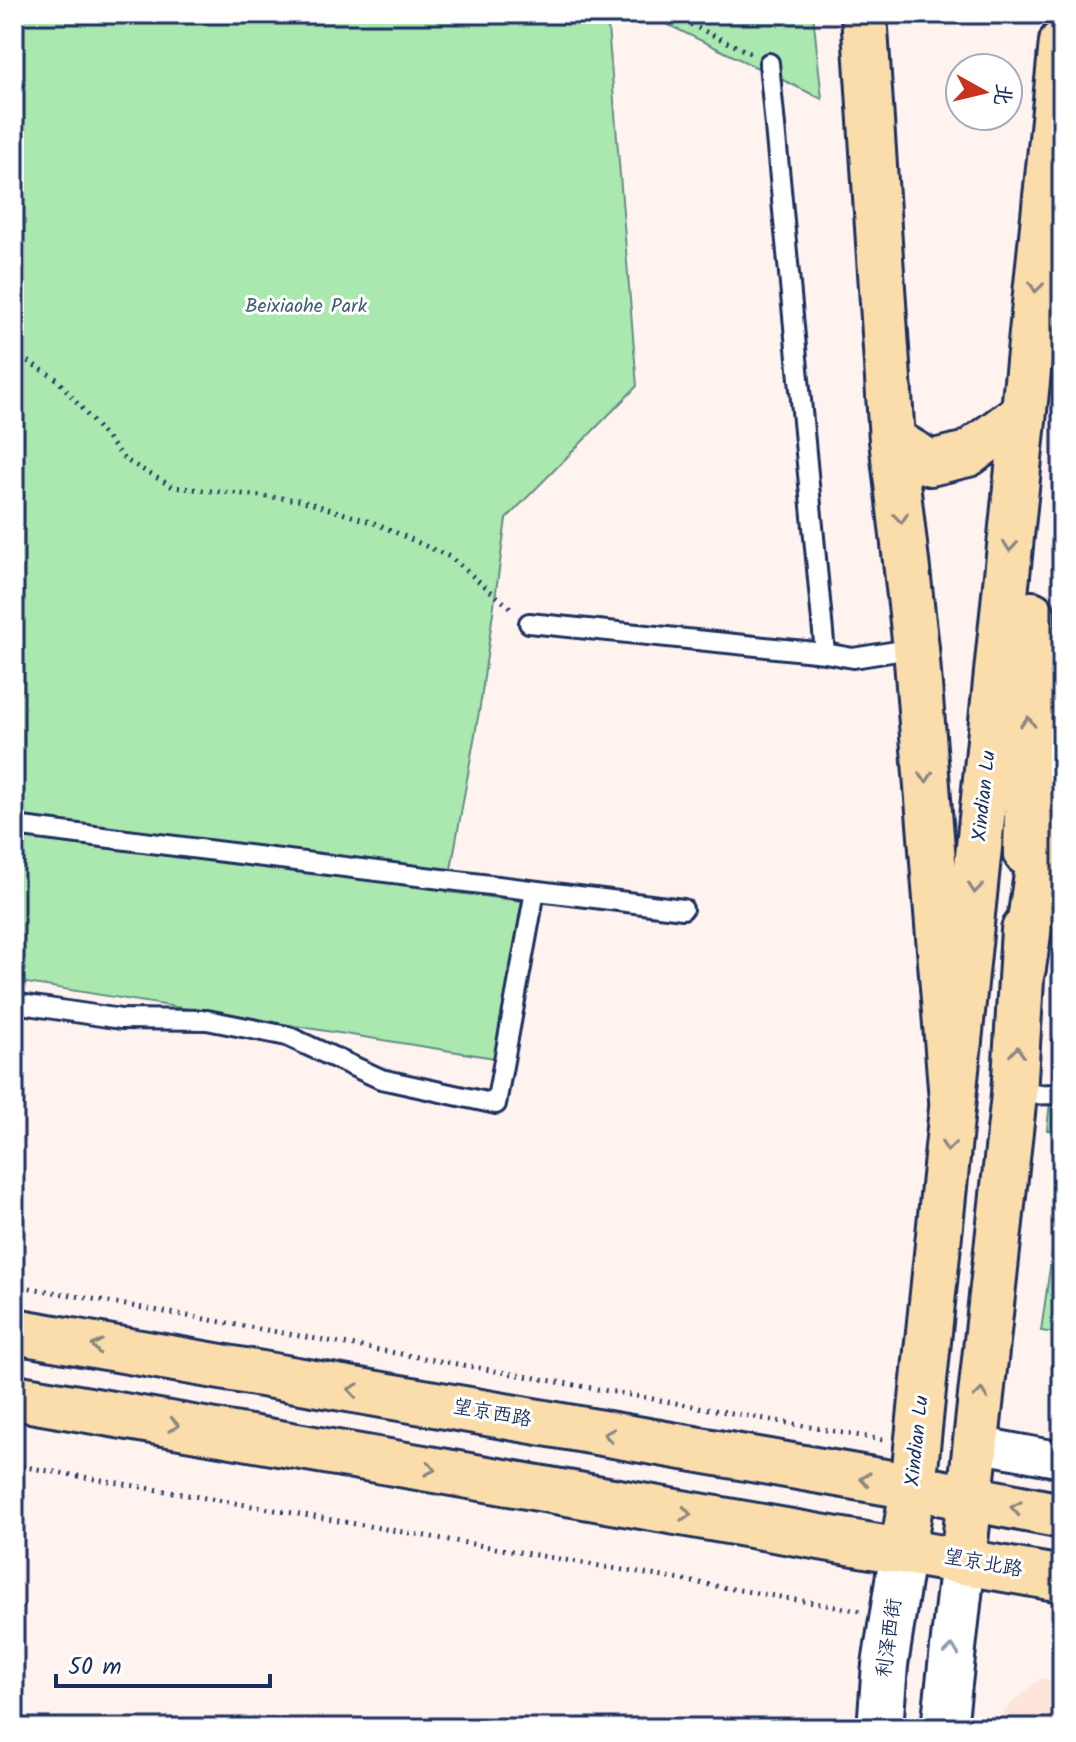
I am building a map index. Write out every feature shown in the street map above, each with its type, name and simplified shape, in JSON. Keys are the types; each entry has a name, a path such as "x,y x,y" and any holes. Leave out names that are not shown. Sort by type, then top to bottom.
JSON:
{"main road":[{"path":"864,14 892,440 916,648 952,1100"},
{"name":"Xindian Lu","path":"903,1549 897,1464 952,1100 1062,42"},
{"name":"Xindian Lu","path":"963,1560 1014,1095 1023,968 1030,634 1062,322"},
{"path":"892,440 930,463 968,454 1022,414"},
{"path":"1023,968 1062,707"},
{"name":"望京西路","path":"14,1331 897,1464 969,1499"},
{"path":"14,1397 870,1546 903,1549"},
{"path":"969,1499 1062,1516"},
{"name":"望京北路","path":"903,1549 1062,1579"}],"street":[{"path":"976,1444 1062,1460"},
{"name":"利泽西街","path":"880,1728 885,1665 903,1549"},
{"path":"944,1728 963,1560"}],"lane":[{"path":"769,63 825,653"},
{"path":"529,623 853,658 916,648"},
{"path":"14,826 683,909"},
{"path":"14,1003 121,1019 207,1020 287,1036 381,1079 496,1104 535,891"},
{"path":"1014,1095 1062,1094"}],"path":[{"path":"669,14 769,63"},
{"path":"14,353 57,379 124,459 173,487 300,500 377,524 450,557 529,623"},
{"path":"14,1285 897,1464"},
{"path":"14,1465 892,1617"}],"shaded area":[{"path":"1041,1678 1062,1682 1062,1728 1002,1728 1004,1710"}],"green space":[{"name":"Beixiaohe Park","path":"14,14 607,14 637,386 506,519 480,706 447,892 522,901 495,1058 14,981"},
{"path":"646,14 813,14 822,99"},
{"path":"1062,985 1062,1133 1047,1130"},
{"path":"1062,1183 1062,1334 1041,1331"}]}
